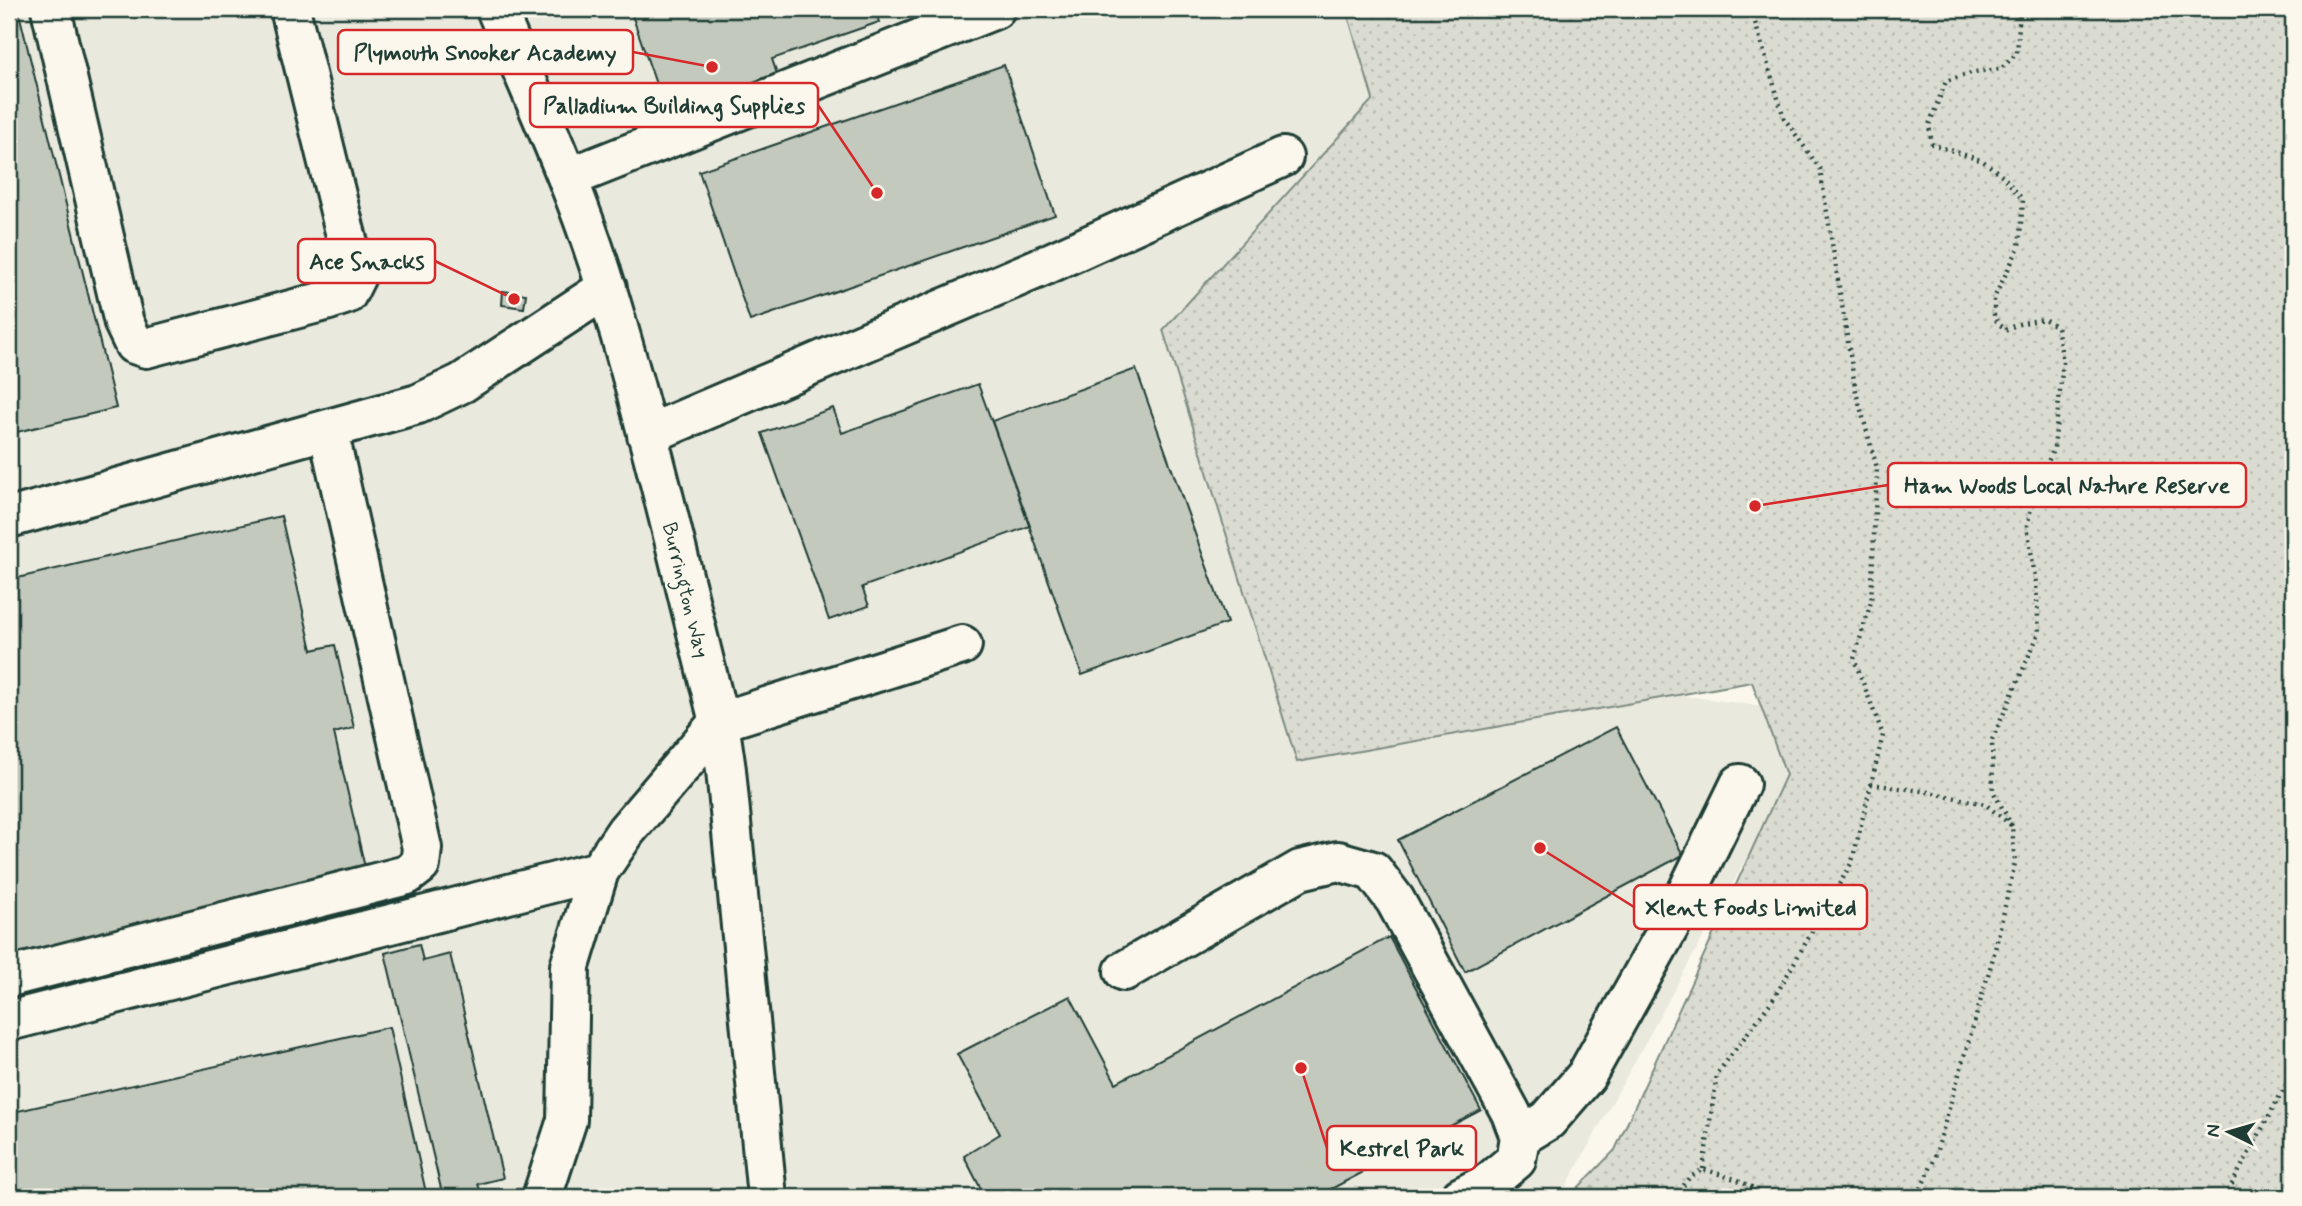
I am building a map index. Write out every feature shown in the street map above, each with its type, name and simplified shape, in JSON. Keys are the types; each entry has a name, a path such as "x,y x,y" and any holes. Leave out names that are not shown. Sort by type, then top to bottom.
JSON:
{"street":[{"path":"51,9 124,323 134,344 146,348 330,300 347,294 356,276 290,9"},
{"name":"Burrington Way","path":"496,9 568,178 607,288 719,722 767,1197"},
{"path":"568,178 995,9"},
{"path":"647,435 1041,267 1283,157"},
{"path":"9,518 418,404 462,383 607,288"},
{"path":"9,977 407,875 420,865 422,848 328,430"},
{"path":"542,1197 568,1120 570,966 600,871 626,831 719,722 962,645"},
{"path":"1520,1137 1548,1120 1586,1076 1678,911 1740,784"},
{"path":"1124,971 1300,870 1338,861 1373,871 1395,900 1511,1113 1520,1137 1516,1160 1487,1184 1461,1197"},
{"path":"9,1021 600,871"}],"path":[{"path":"1675,1197 1689,1178 1703,1169 1717,1074 1774,998 1852,862 1883,735 1854,659 1871,602 1877,468 1856,392 1820,169 1784,118 1751,9"},
{"path":"1917,1197 1934,1160 1993,958 2015,863 2012,826 1993,791 1992,740 2039,633 2036,583 2027,526 2035,491 2054,448 2063,362 2057,327 2044,319 2018,324 2005,330 1994,318 1994,298 2018,247 2023,200 2004,176 1983,161 1932,144 1929,125 1945,81 1974,72 2001,69 2017,53 2020,9"},
{"path":"1871,784 1985,804 2012,826"},
{"path":"2225,1197 2293,1072"},
{"path":"1703,1169 1738,1180 1771,1197"}],"shaded area":[{"path":"9,9 1349,9 1636,689 1825,715 1567,1185 1557,1197 9,1197"},
{"path":"1346,9 2293,9 2293,1197 1569,1197 1615,1150 1786,775 1752,682 1297,762 1163,330 1373,99"}],"building":[{"path":"9,9 18,9 116,408 9,434"},
{"path":"630,9 875,9 879,22 772,59 777,74 666,113"},
{"path":"1004,65 1055,215 750,321 699,171"},
{"path":"503,291 526,294 524,308 502,305"},
{"path":"1136,369 1227,623 1082,675 992,421"},
{"path":"978,384 1030,526 862,587 869,606 829,620 762,433 833,408 842,433"},
{"path":"281,516 312,650 335,645 354,728 334,733 366,872 9,955 9,580"},
{"path":"1616,727 1683,855 1465,972 1398,840"},
{"path":"1389,937 1481,1110 1316,1197 985,1197 964,1156 1000,1134 957,1054 1070,996 1116,1083"},
{"path":"419,944 423,961 450,954 503,1178 478,1184 482,1197 443,1197 385,953"},
{"path":"389,1027 427,1197 9,1197 9,1113"}],"place":[{"name":"Plymouth Snooker Academy","path":"712,67"},
{"name":"Palladium Building Supplies","path":"877,193"},
{"name":"Ace Snacks","path":"514,299"},
{"name":"Ham Woods Local Nature Reserve","path":"1755,506"},
{"name":"Xlent Foods Limited","path":"1540,848"},
{"name":"Kestrel Park","path":"1301,1068"}]}
